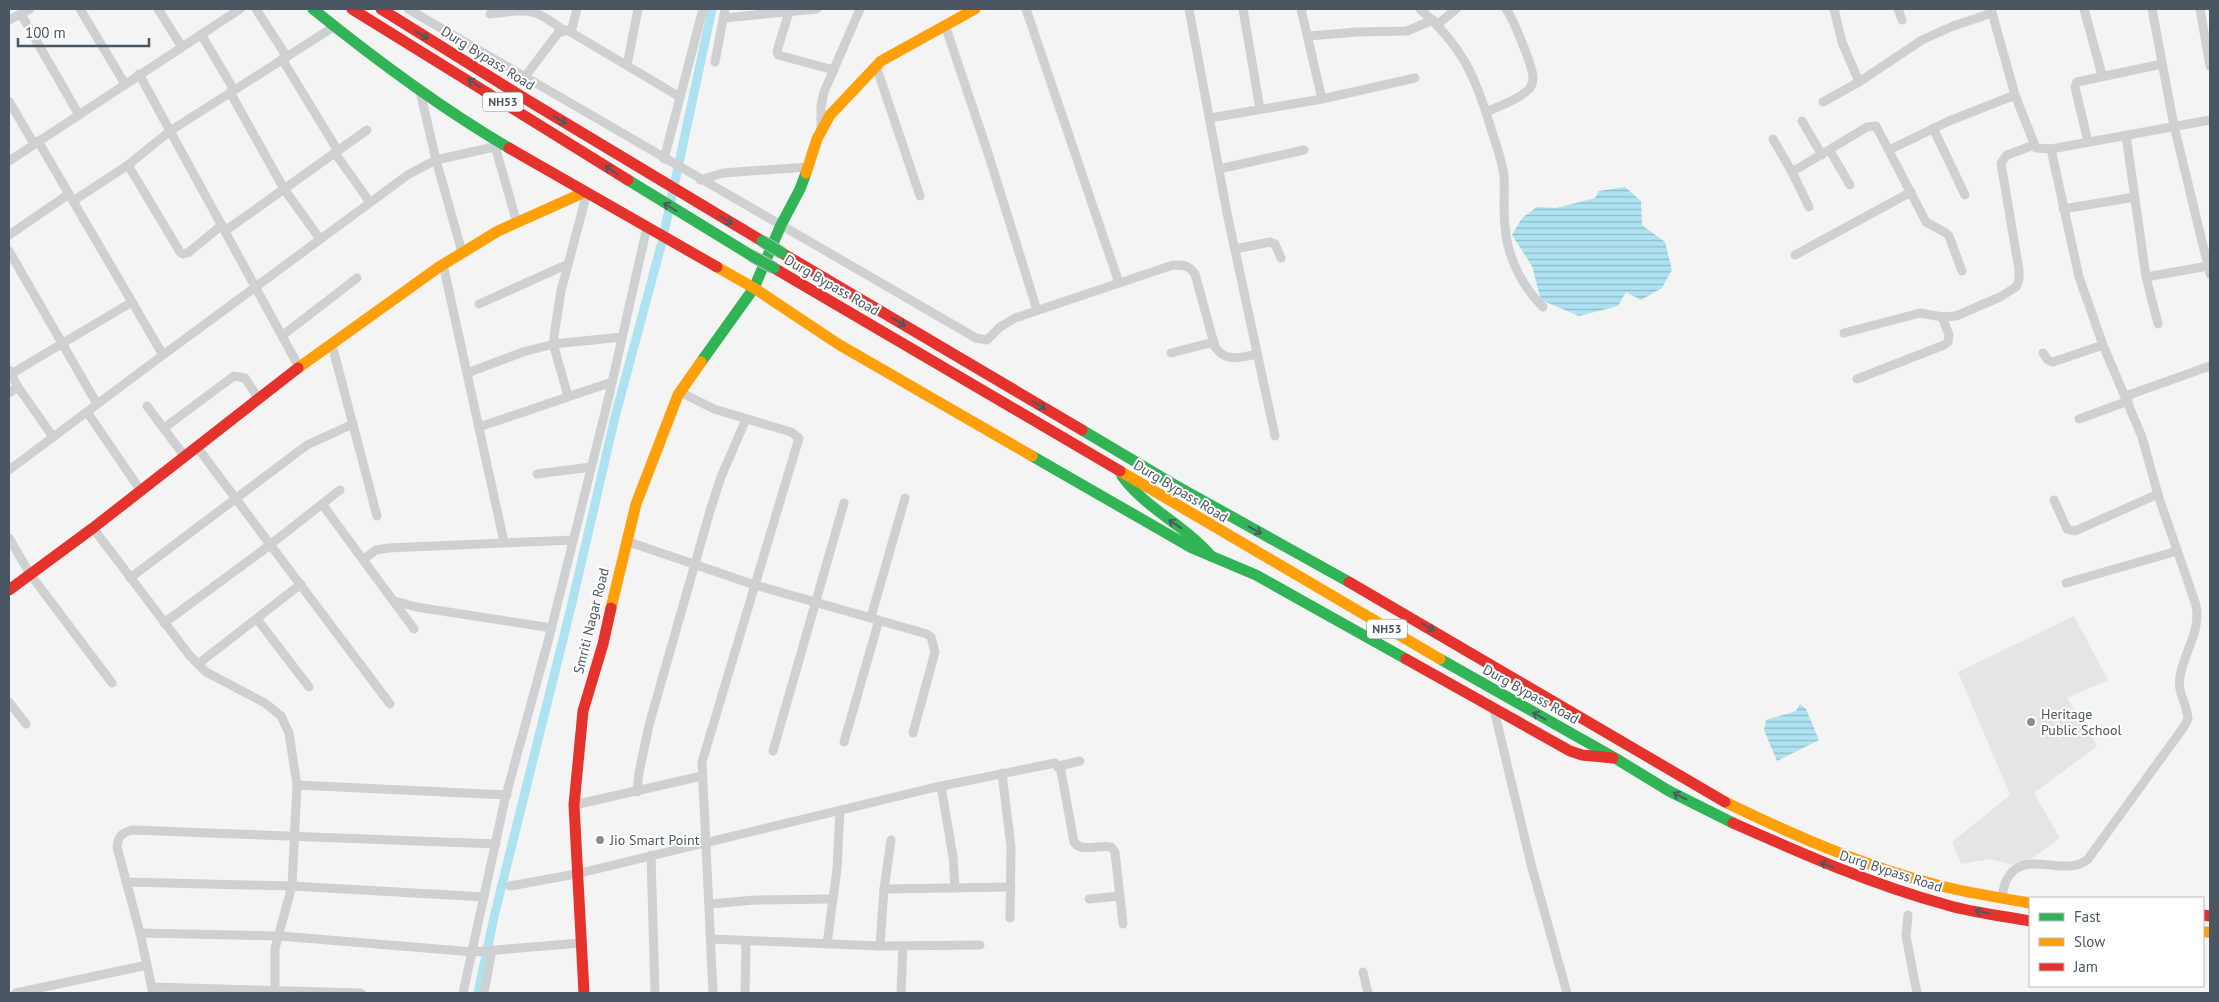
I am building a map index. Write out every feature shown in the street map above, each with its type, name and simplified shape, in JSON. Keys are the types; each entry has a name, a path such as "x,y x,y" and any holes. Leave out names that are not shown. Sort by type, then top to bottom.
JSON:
{"main road":[{"path":"313,9 420,91 499,146 754,288 838,344 1192,548 1256,575 1570,751 1590,756 1615,758"},
{"name":"Durg Bypass Road","path":"352,9 687,218 1503,696 1615,758 1669,791 1722,818 1828,865 1878,884 1949,906 2029,920"},
{"name":"Durg Bypass Road","path":"381,9 690,199 1173,484 1412,618 1725,802 1776,827 1884,868 1930,883 2029,903"},
{"name":"Smriti Nagar Road","path":"584,993 576,874 574,805 583,711 603,644 636,504 680,392 754,288 781,225 792,207 821,131 830,115 881,61 975,9"},
{"path":"9,590 93,528 300,367 443,264 498,231 586,193"},
{"path":"1120,472 1128,485 1145,503 1190,534 1211,556"}],"street":[{"path":"9,20 30,9"},
{"path":"80,9 125,84"},
{"path":"158,9 182,47"},
{"path":"9,161 240,9"},
{"path":"256,9 336,152 369,202"},
{"path":"408,9 700,180 976,338 987,340 1006,322 1037,310 1173,265 1183,265 1190,268 1195,274 1214,342 1220,354 1226,358 1257,354"},
{"path":"568,31 577,9"},
{"path":"626,65 638,9"},
{"path":"664,159 703,9"},
{"path":"715,62 725,13 789,12 817,9"},
{"path":"821,131 822,98 860,9"},
{"path":"1026,9 1119,284"},
{"path":"1189,9 1235,249 1275,436"},
{"path":"1242,9 1260,109"},
{"path":"1302,9 1322,98"},
{"path":"1420,9 1436,22 1462,54 1472,73 1500,158 1504,178 1505,229 1519,278 1529,293 1543,307"},
{"path":"1308,36 1357,32 1407,32 1436,22 1456,9"},
{"path":"1486,112 1520,95 1528,90 1532,84 1533,76 1517,32 1506,9"},
{"path":"1834,9 1842,42 1859,82"},
{"path":"1898,9 1902,20"},
{"path":"2084,9 2102,75"},
{"path":"2146,276 2209,270 2174,126 2152,9"},
{"path":"2200,9 2210,66"},
{"path":"490,14 534,11 680,97"},
{"path":"1823,102 1859,82 1936,32 1991,11 2015,95 2034,144 2040,150 2210,120"},
{"path":"789,12 777,51 778,55 834,70"},
{"path":"20,14 79,114"},
{"path":"9,235 128,165 170,131 335,26"},
{"path":"945,26 987,150 1037,310"},
{"path":"524,78 558,33 568,31"},
{"path":"201,34 284,189 320,239"},
{"path":"2088,142 2075,87 2077,82 2082,79 2162,64"},
{"path":"876,66 920,196"},
{"path":"139,74 300,367"},
{"path":"1210,118 1322,98 1415,78"},
{"path":"420,91 436,160 462,252"},
{"path":"1889,150 1933,128 2015,95"},
{"path":"9,101 71,198 163,355"},
{"path":"1802,122 1850,185"},
{"path":"1792,172 1871,126 1878,127 1926,222 1949,236 1962,271"},
{"path":"1933,128 1965,195"},
{"path":"128,165 180,252 183,254 189,252 284,189 367,130"},
{"path":"2126,135 2146,276 2158,324"},
{"path":"1773,139 1809,207"},
{"path":"1844,333 1920,313 1942,317 1961,314 2000,297 2016,287 2019,280 2019,270 2001,163 2007,155 2034,144"},
{"path":"9,470 256,288 369,202 409,174 436,160 499,146 516,223"},
{"path":"2002,898 2007,879 2020,866 2033,863 2067,868 2082,864 2088,859 2183,728 2188,719 2179,688 2180,676 2194,637 2198,615 2158,494 2142,437 2103,345 2079,277 2051,148"},
{"path":"1219,169 1304,150"},
{"path":"700,180 723,173 808,167"},
{"path":"1795,255 1910,192"},
{"path":"568,396 554,344 560,291 586,193"},
{"path":"2064,209 2135,197"},
{"path":"463,993 507,795 552,628 612,382 647,227"},
{"path":"1235,249 1270,242 1275,244 1281,258"},
{"path":"9,251 97,404"},
{"path":"443,264 504,542"},
{"path":"479,304 568,264"},
{"path":"282,335 357,278"},
{"path":"53,437 18,387 10,372 62,344 132,302"},
{"path":"1857,379 1944,345 1948,342 1949,335 1942,317"},
{"path":"467,373 523,352 554,344 622,337"},
{"path":"1171,353 1214,342"},
{"path":"332,345 377,516"},
{"path":"2043,353 2048,360 2053,362 2103,345"},
{"path":"2079,419 2210,366"},
{"path":"164,428 234,376 245,378 259,399"},
{"path":"479,427 612,382"},
{"path":"9,393 18,387"},
{"path":"680,392 714,409 791,432 799,438 704,751 702,776 707,842 713,993"},
{"path":"147,406 185,457"},
{"path":"87,412 141,491"},
{"path":"637,792 649,725 720,477 746,419"},
{"path":"130,578 307,446 353,424"},
{"path":"197,447 272,544 390,704"},
{"path":"537,474 591,467"},
{"path":"164,623 272,544 340,490"},
{"path":"2054,500 2067,529 2075,531 2158,494"},
{"path":"844,742 905,498"},
{"path":"773,751 844,503"},
{"path":"322,504 414,629"},
{"path":"93,528 164,623 198,664 214,676 265,703 281,716 289,732 297,784 292,886 276,948 275,992"},
{"path":"9,538 30,574 112,683"},
{"path":"364,559 376,550 388,548 573,540"},
{"path":"626,541 755,585 927,634 935,646 935,652 912,733"},
{"path":"2066,583 2177,551"},
{"path":"198,664 301,584"},
{"path":"395,601 416,607 552,628"},
{"path":"257,619 309,687"},
{"path":"9,702 26,724"},
{"path":"1494,710 1528,854 1567,993"},
{"path":"510,886 576,874 941,786 1049,763 1059,766 1080,760"},
{"path":"1059,766 1074,842 1082,848 1111,847 1115,852 1123,924"},
{"path":"1002,773 1011,847 1010,918"},
{"path":"574,805 702,776"},
{"path":"297,784 507,795"},
{"path":"941,786 953,857 955,888"},
{"path":"827,944 837,869 840,810"},
{"path":"361,993 152,990 140,934 117,847 118,838 124,832 132,830 496,844"},
{"path":"880,946 884,889 891,840"},
{"path":"651,855 655,993"},
{"path":"126,882 292,886 484,897"},
{"path":"884,889 1011,887"},
{"path":"1089,899 1120,896"},
{"path":"710,904 754,900 832,900"},
{"path":"1908,915 1906,936 1917,993"},
{"path":"140,934 280,936 473,952 580,942"},
{"path":"711,939 880,946 980,945"},
{"path":"745,993 746,941"},
{"path":"901,993 903,946"},
{"path":"484,993 492,950"},
{"path":"16,993 147,965"},
{"path":"1363,972 1368,993"}],"shaded area":[{"name":"Heritage Public School","path":"2074,616 2108,680 2067,698 2097,746 2034,793 2060,838 2020,867 1990,859 1961,864 1952,842 2010,795 1958,672"}],"water":[{"path":"1625,187 1641,201 1642,225 1665,242 1672,270 1662,288 1641,300 1626,292 1618,306 1579,316 1541,300 1532,266 1512,235 1522,218 1537,207 1556,208 1595,198 1599,191"},
{"path":"1800,704 1806,709 1819,740 1777,761 1764,730 1766,720 1796,711"}],"waterway":[{"path":"478,993 494,917 572,603 615,417 662,242 712,9"}],"traffic: fast":[{"path":"313,9 408,82 509,148"},
{"path":"701,362 754,288 806,173"},
{"path":"628,180 752,256"},
{"path":"762,241 782,253"},
{"path":"752,256 774,268"},
{"path":"1082,430 1173,484 1349,582"},
{"path":"1032,456 1192,548 1256,575 1406,659"},
{"path":"1122,476 1142,498 1190,535 1211,556"},
{"path":"1440,659 1615,758 1669,791 1733,823"}],"traffic: slow":[{"path":"806,173 817,139 830,115 881,61 975,9"},
{"path":"298,368 439,267 498,231 585,192"},
{"path":"717,267 754,288 838,344 1032,456"},
{"path":"611,608 636,504 678,395 701,362"},
{"path":"1120,471 1440,659"},
{"path":"1725,802 1804,839 1885,870 1952,889 2029,903"},
{"path":"2204,932 2210,932"}],"traffic: jam":[{"path":"352,9 628,180"},
{"path":"381,9 529,101 762,241"},
{"path":"509,148 717,267"},
{"path":"782,253 1082,430"},
{"path":"774,268 1120,471"},
{"path":"9,590 93,528 298,368"},
{"path":"1349,582 1725,802"},
{"path":"584,993 574,805 583,711 603,644 611,608"},
{"path":"1406,659 1570,751 1582,755 1613,758"},
{"path":"1733,823 1812,857 1919,897 1957,908 2029,921"},
{"path":"2204,915 2210,916"}],"place":[{"name":"Heritage Public School","path":"2031,722"},
{"name":"Jio Smart Point","path":"600,840"}]}
